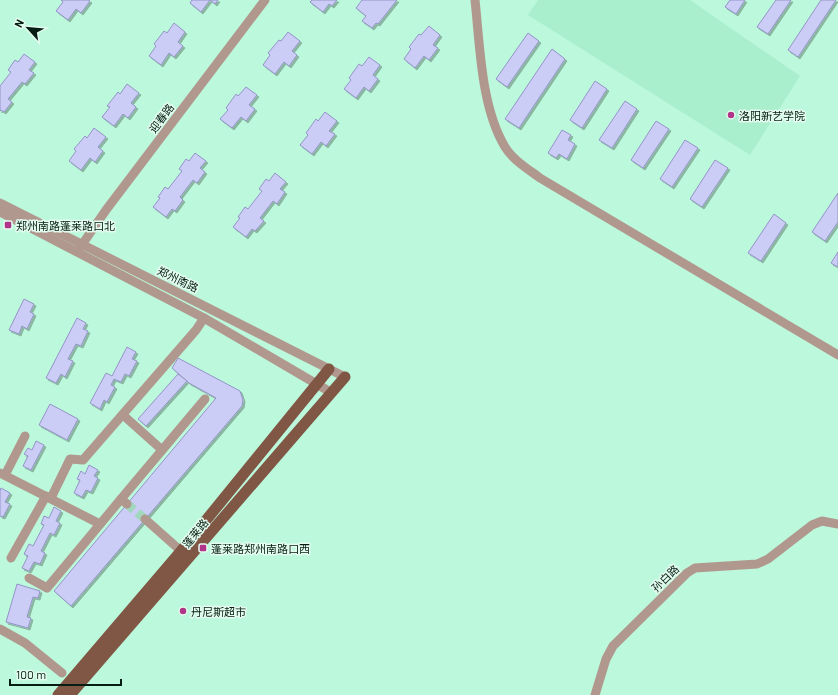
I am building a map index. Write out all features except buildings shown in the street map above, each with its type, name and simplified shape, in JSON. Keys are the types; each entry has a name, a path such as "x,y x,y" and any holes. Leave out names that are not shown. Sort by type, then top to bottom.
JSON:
{"main road":[{"name":"蓬莱路","path":"58,695 181,551 329,369"},
{"name":"蓬莱路","path":"70,695 345,378"}],"street":[{"name":"迎春路","path":"104,209 259,0"},
{"name":"迎春路","path":"77,247 94,222 265,0"},
{"path":"475,0 486,95 495,124 506,148 516,159 540,178 838,355"},
{"name":"郑州南路","path":"0,203 204,318 332,393"},
{"name":"郑州南路","path":"0,212 77,247 345,378"},
{"path":"11,558 70,459 83,460 123,415 204,318"},
{"path":"29,578 47,588 100,524 124,502 162,449 205,399"},
{"path":"123,415 162,449"},
{"path":"25,436 2,474 100,524"},
{"path":"145,519 181,551"},
{"name":"孙白路","path":"594,695 606,659 613,646 687,573 695,568 757,564 768,558 812,525 822,521 838,524"},
{"path":"0,629 25,643 62,673"}],"shaded area":[{"name":"洛阳新艺学院","path":"538,0 690,0 800,76 750,155 528,15"}],"tunnel":[{"path":"127,504 145,519"}],"place":[{"name":"洛阳新艺学院","path":"731,115"},
{"name":"郑州南路蓬莱路口北","path":"8,225"},
{"name":"蓬莱路郑州南路口西","path":"203,548"},
{"name":"丹尼斯超市","path":"183,611"}]}
